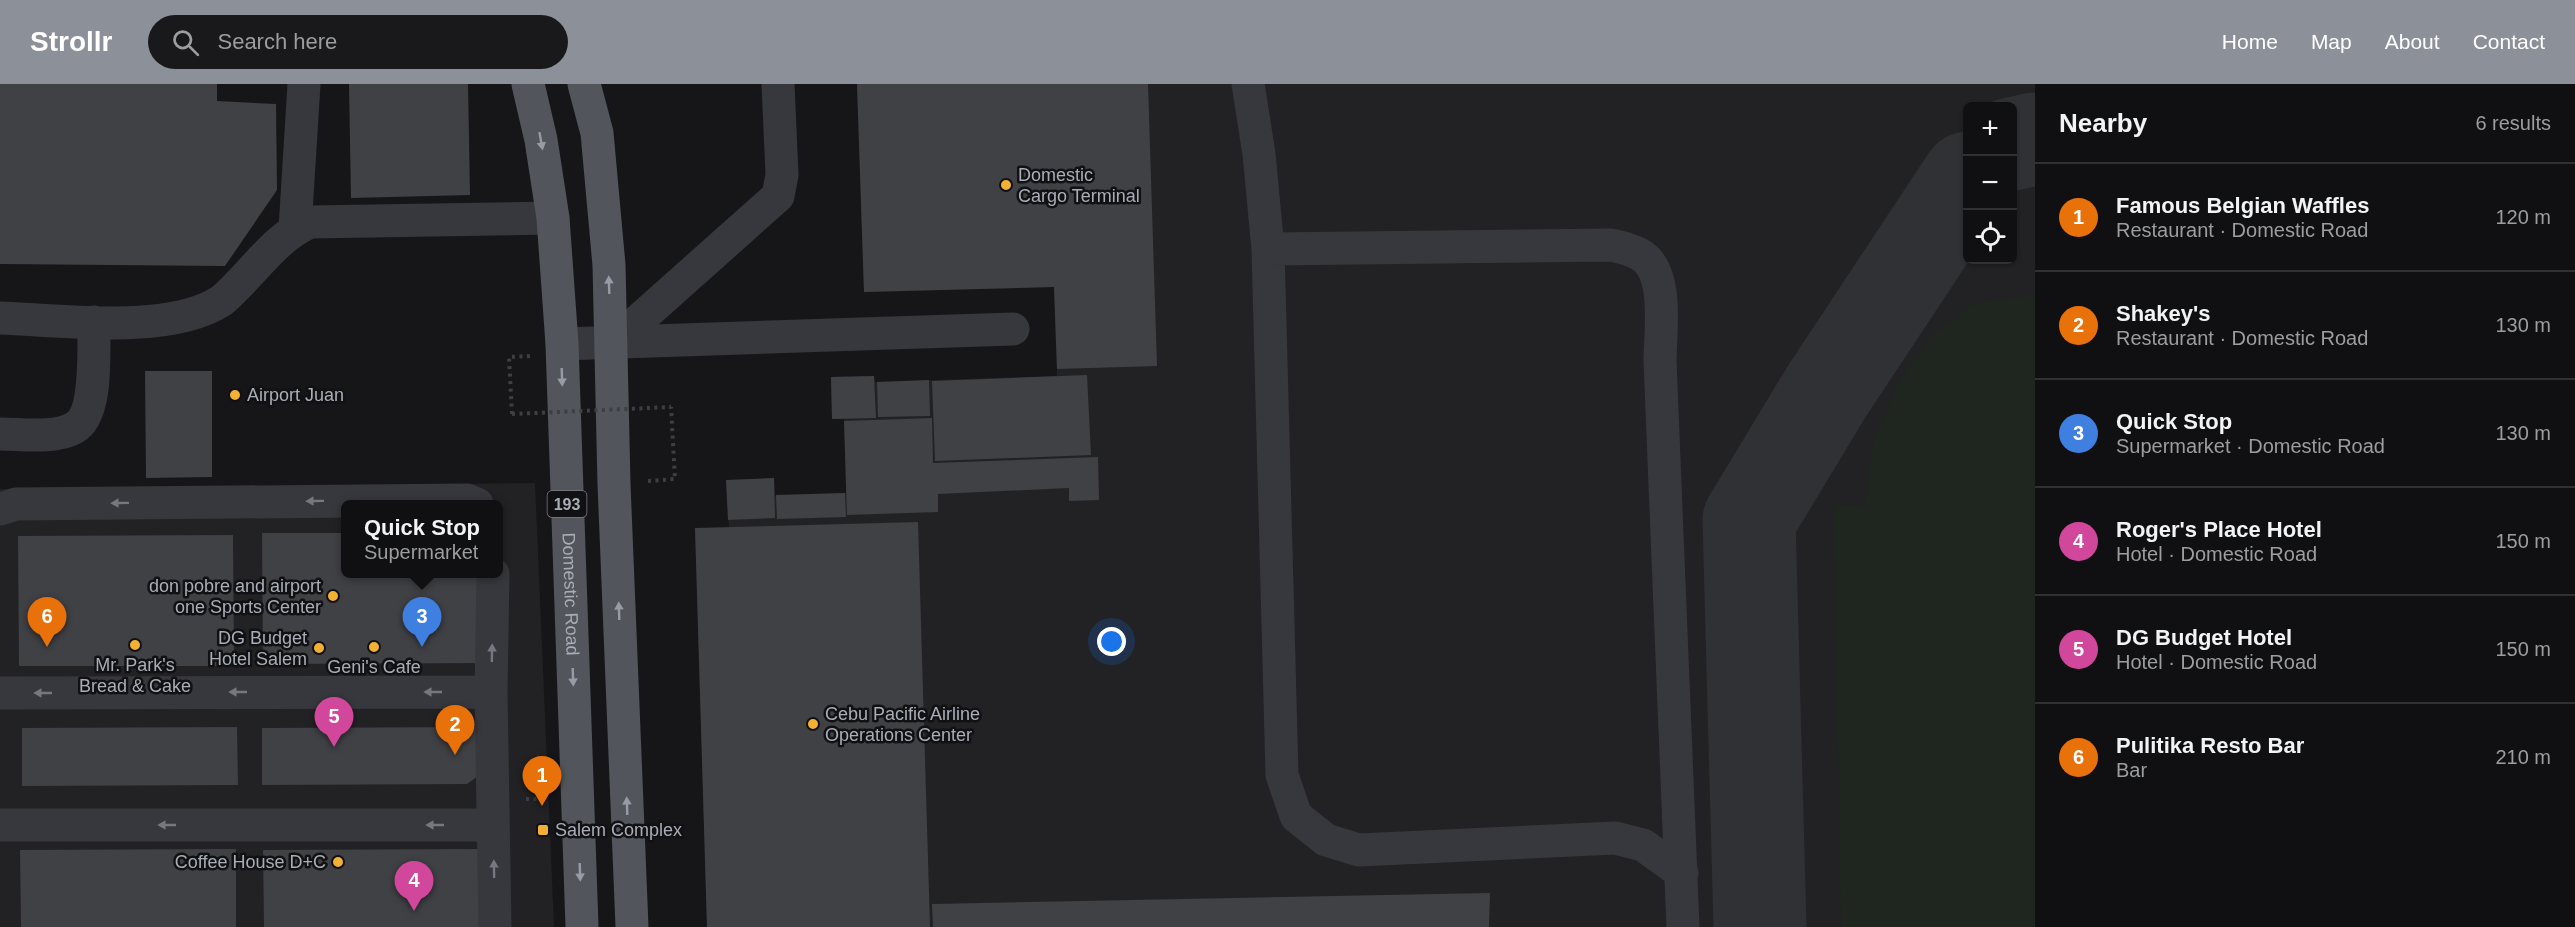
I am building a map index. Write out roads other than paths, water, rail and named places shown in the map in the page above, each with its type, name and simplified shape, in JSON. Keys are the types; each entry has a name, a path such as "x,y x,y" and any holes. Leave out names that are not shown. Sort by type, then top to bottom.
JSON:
{"main road":[{"name":"Domestic Road","path":"528,84 541,140 553,218 562,349 582,927"},
{"path":"584,84 597,134 609,265 614,484 632,927"}],"lane":[{"path":"295,229 304,84"},
{"path":"612,344 778,196 783,175 778,84"},
{"path":"1248,84 1259,154 1268,249 1282,775 1296,816 1326,840 1359,850 1615,838 1643,845 1682,873"},
{"path":"0,318 159,321 194,314 222,300 295,229 310,222 553,218"},
{"path":"1268,249 1611,245 1641,254 1654,273 1662,291 1660,361 1683,927"},
{"path":"0,434 55,433 75,428 86,414 91,399 94,321"},
{"path":"562,349 612,344 1013,329"},
{"path":"0,509 16,504 341,501"},
{"path":"493,578 491,692 495,927"},
{"path":"0,693 491,692"},
{"path":"0,825 493,812"}],"place":[{"name":"Domestic Cargo Terminal","path":"1006,185"},
{"name":"Airport Juan","path":"235,395"},
{"name":"don pobre and airport one Sports Center","path":"333,596"},
{"name":"Mr. Park's Bread & Cake","path":"135,645"},
{"name":"Pulitika Resto Bar","path":"47,647"},
{"name":"Geni's Cafe","path":"374,647"},
{"name":"Quick Stop","path":"422,647"},
{"name":"DG Budget Hotel Salem","path":"319,648"},
{"name":"Cebu Pacific Airline Operations Center","path":"813,724"},
{"name":"DG Budget Hotel","path":"334,747"},
{"name":"Shakey's","path":"455,755"},
{"name":"Famous Belgian Waffles","path":"542,806"},
{"name":"Salem Complex","path":"543,830"},
{"name":"Coffee House D+C","path":"338,862"},
{"name":"Roger's Place Hotel","path":"414,911"}]}
